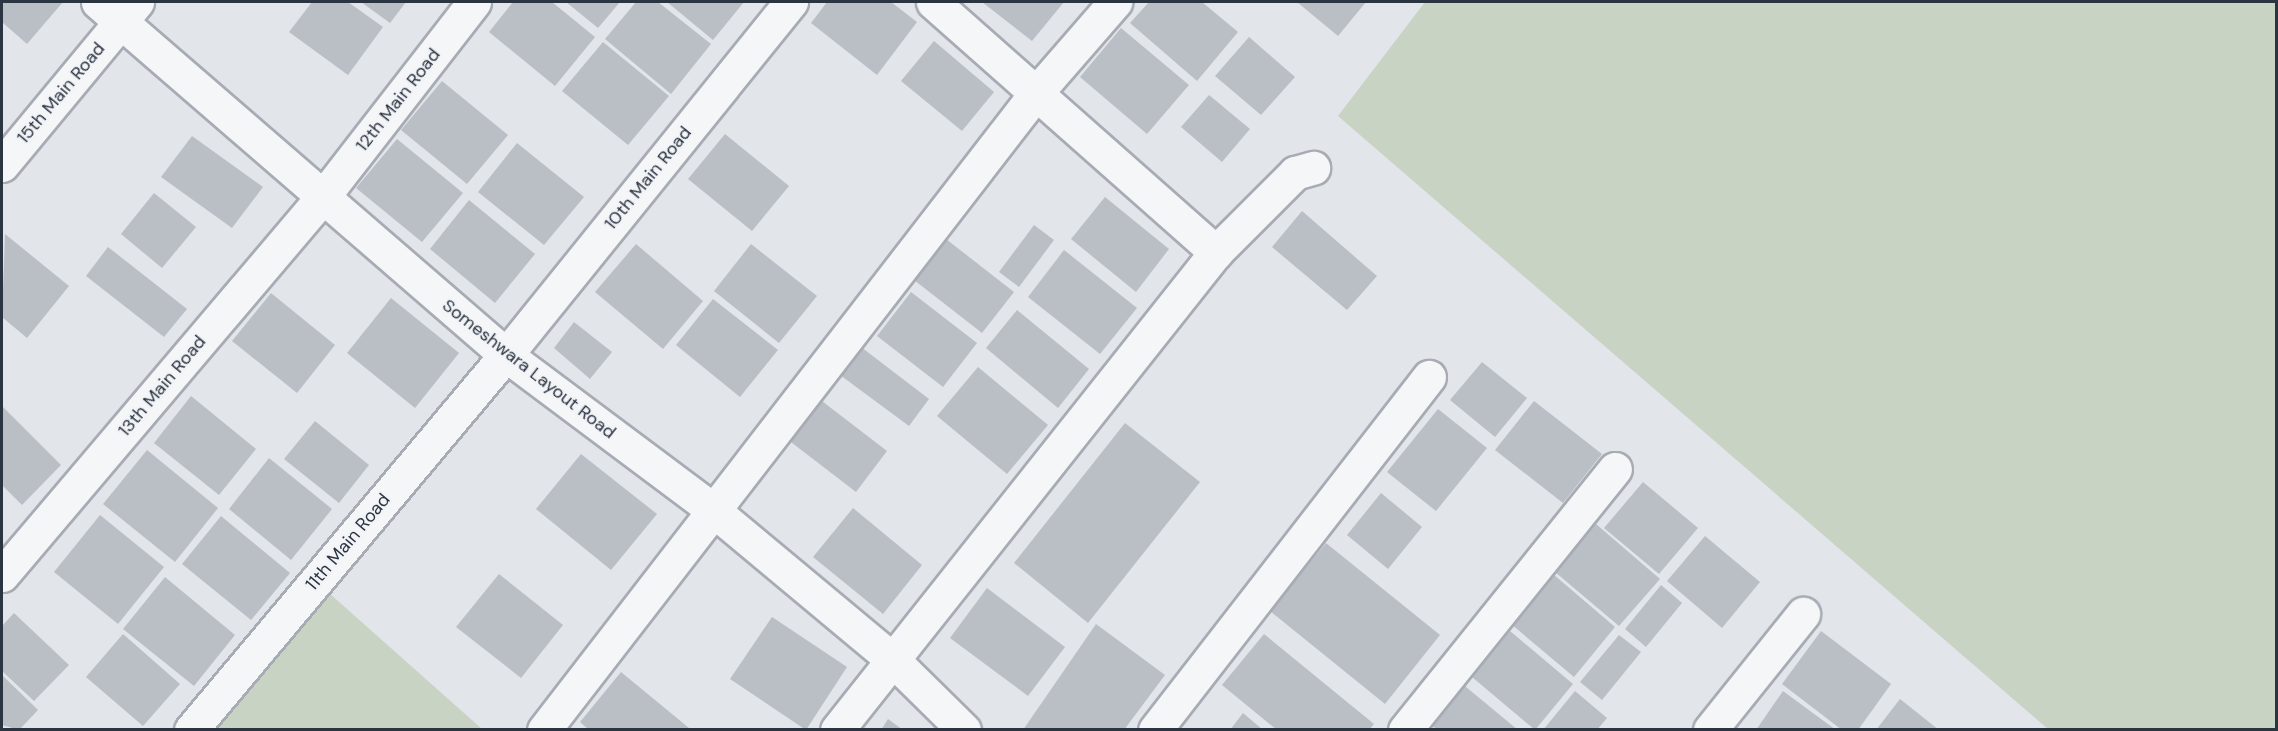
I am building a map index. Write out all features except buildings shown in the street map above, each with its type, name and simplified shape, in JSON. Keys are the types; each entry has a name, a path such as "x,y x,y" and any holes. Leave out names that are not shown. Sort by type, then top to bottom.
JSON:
{"street":[{"name":"12th Main Road","path":"322,198 474,2"},
{"name":"10th Main Road","path":"506,355 791,2"},
{"path":"933,2 1216,252"},
{"path":"544,729 1036,93 1114,2"},
{"name":"Someshwara Layout Road","path":"119,8 322,198 506,355 713,510 892,659 964,729"},
{"name":"15th Main Road","path":"2,165 119,8"},
{"path":"837,729 1216,252 1295,173 1313,168"},
{"name":"13th Main Road","path":"2,575 322,198"},
{"name":"11th Main Road","path":"191,729 506,355"},
{"path":"1155,729 1429,377"},
{"path":"1405,729 1615,469"},
{"path":"1710,729 1803,614"}],"green space":[{"path":"1425,2 2276,2 2276,729 2048,729 1338,116"},
{"path":"329,593 482,729 213,729"}]}
